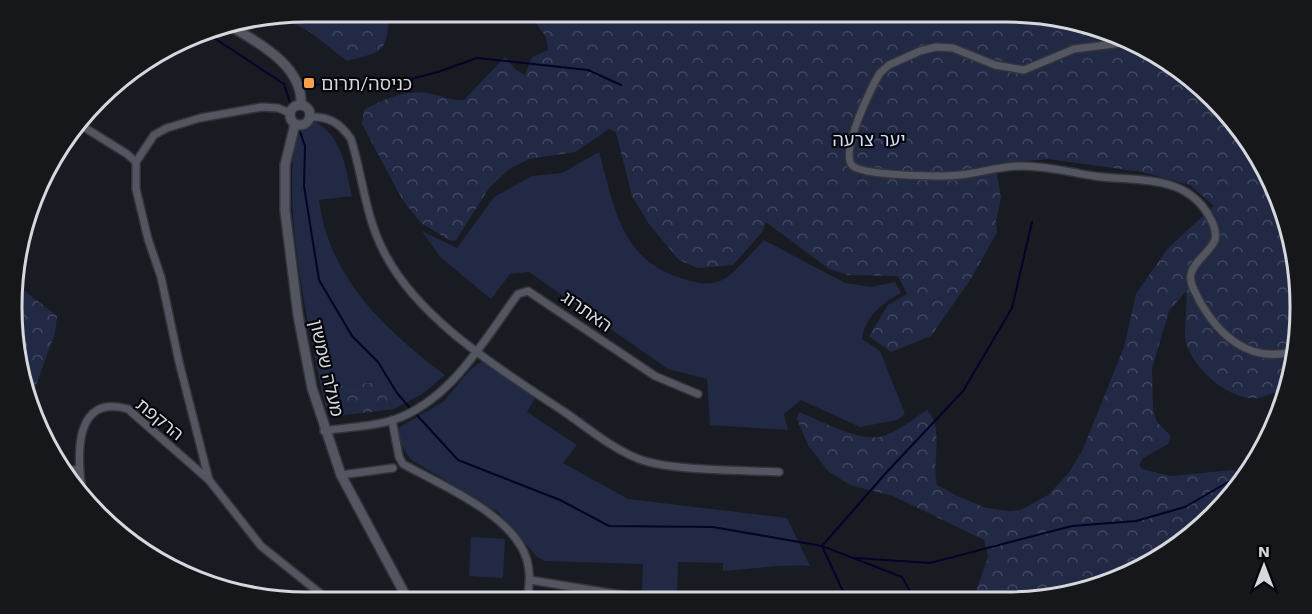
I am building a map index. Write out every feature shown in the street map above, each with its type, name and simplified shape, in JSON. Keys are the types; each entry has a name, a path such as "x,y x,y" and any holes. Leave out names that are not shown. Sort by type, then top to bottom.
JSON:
{"street":[{"path":"239,31 267,48 282,63 299,89 301,105"},
{"path":"1114,44 1074,49 1024,70 995,65 953,48 936,47 920,51 880,73 852,138 848,154 850,162 859,171 907,174 958,175 1019,166 1165,183 1188,193 1203,206 1213,221 1215,240 1193,268 1190,276 1192,286 1211,322 1220,333 1248,349 1265,354 1286,352"},
{"path":"290,113 294,107 301,105 308,109 309,117 304,124 295,124 290,113 278,108 262,107 177,124 154,135 136,162 135,176 139,206 161,277 179,362 209,480 261,546 318,592"},
{"path":"309,117 323,117 344,129 351,139 371,223 385,255 422,304 476,350 598,435 639,459 660,464 779,472"},
{"name":"מעלה שמשון","path":"295,124 285,165 285,211 298,315 312,388 324,430 341,475 404,592"},
{"path":"86,128 128,154 136,162"},
{"name":"האתרוג","path":"476,350 518,294 528,291 655,376 698,394"},
{"path":"324,430 392,420 434,398 476,350"},
{"name":"הרקפת","path":"80,479 81,430 88,416 99,410 118,406 128,409 209,480"},
{"path":"392,420 399,457 403,464 478,507 508,530 527,560 530,580 528,592"},
{"path":"341,475 393,468"},
{"path":"74,470 79,469"},
{"path":"530,580 604,592"}],"green space":[{"path":"389,22 387,36 382,48 370,55 347,61 310,32 293,23"},
{"name":"יער צרעה","path":"535,22 1024,23 1079,32 1114,44 1163,70 1193,93 1219,119 1242,149 1260,181 1280,233 1284,251 1289,288 1289,326 1284,363 1276,392 1258,398 1247,398 1235,394 1212,380 1202,370 1188,348 1185,337 1186,291 1169,311 1152,368 1153,410 1157,422 1171,436 1168,444 1143,458 1139,465 1142,469 1170,476 1234,470 1237,472 1219,495 1178,533 1163,544 1114,570 1061,586 1024,591 976,592 988,557 984,540 893,496 850,485 828,471 808,445 797,419 799,412 850,433 879,437 892,433 927,410 935,426 937,485 986,508 1021,510 1048,495 1068,474 1083,449 1124,347 1136,294 1168,248 1214,206 1190,185 1142,172 1048,159 995,164 1001,198 996,221 997,232 972,277 931,336 891,352 869,336 888,305 907,294 898,276 848,275 829,269 766,222 763,231 733,265 698,268 679,260 649,224 632,196 616,132 609,129 575,152 529,159 509,169 489,188 456,240 451,241 421,223 402,199 362,124 364,110 386,99 419,92 464,100 505,57 516,70 525,75 532,57 548,50 546,37"},
{"path":"314,121 331,135 337,144 345,163 352,196 319,200 334,254 347,278 381,320 401,340 445,375 422,394 394,409 377,382 321,388 298,261 292,196 296,132"},
{"path":"599,152 623,229 646,259 662,270 693,282 715,283 731,274 764,240 845,283 871,287 895,282 901,293 876,311 867,324 862,339 880,351 905,414 897,420 860,427 801,400 784,414 788,430 710,425 707,379 668,369 529,272 510,274 491,299 440,257 422,231 457,248 494,197 532,176 562,173"},
{"path":"23,290 57,316 55,333 35,389 25,344"},
{"path":"482,361 535,398 527,412 577,445 563,463 628,499 787,518 810,566 778,566 723,571 723,563 678,562 677,592 660,592 642,591 643,564 545,561 537,557 498,512 413,461 404,450 399,437 398,428 443,402 469,371"},
{"path":"377,382 394,409 336,416 326,407 321,388"},
{"path":"471,537 505,539 503,578 469,576"}],"waterway":[{"path":"215,38 284,84 296,121"},
{"path":"299,84 383,86 438,72 477,58 588,70 621,85"},
{"path":"298,126 305,146 304,186 319,280 352,336 378,362 397,393 411,409"},
{"path":"843,592 822,546 885,474 963,391 1012,308 1032,222"},
{"path":"415,413 458,460 560,500 609,526 713,527 822,546 902,577 910,592"},
{"path":"855,558 930,563 1072,526 1136,521 1185,507 1230,481"}],"place":[{"name":"כניסה/תרום","path":"309,83"}]}
